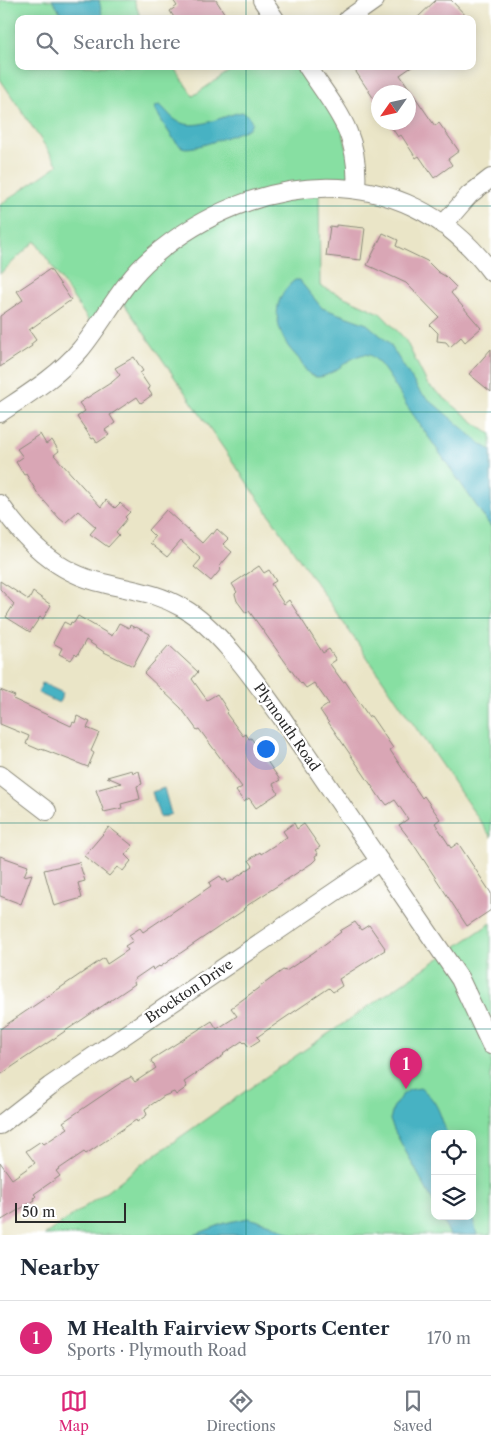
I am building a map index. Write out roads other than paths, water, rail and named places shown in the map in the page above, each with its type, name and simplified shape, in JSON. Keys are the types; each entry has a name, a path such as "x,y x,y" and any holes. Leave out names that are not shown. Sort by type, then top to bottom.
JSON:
{"street":[{"path":"262,0 272,15"},
{"path":"354,15 375,0"},
{"path":"310,70 344,122 351,137 357,163 356,189"},
{"path":"444,225 461,203 491,178"},
{"path":"0,413 50,378 66,364 88,340 118,295 141,267 162,249 191,228 237,205 282,192 319,187 356,189 403,202 444,225 468,245 491,272"},
{"name":"Plymouth Road","path":"0,504 29,542 48,558 67,570 95,581 132,588 159,597 185,609 208,626 252,677 380,861 463,984 491,1044"},
{"path":"0,775 46,811"},
{"name":"Brockton Drive","path":"0,1125 50,1086 380,861"}],"water":[{"path":"52,0 99,0 102,15 62,15"},
{"path":"160,105 174,119 190,125 242,112 248,115 252,122 249,128 245,130 203,145 187,148 178,144 163,124 155,109 156,106"},
{"path":"295,280 299,280 322,308 367,324 389,343 420,392 481,444 491,450 491,527 407,406 390,378 374,358 369,355 357,356 324,376 314,377 306,371 299,359 286,344 277,316 279,301 283,293"},
{"path":"42,683 63,693 59,703 38,693"},
{"path":"164,788 171,814 160,818 152,792"},
{"path":"420,1088 431,1098 435,1103 446,1130 431,1130 431,1198 390,1120 393,1108 401,1096 409,1090"},
{"path":"248,1218 271,1224 293,1235 194,1235 225,1223"},
{"path":"443,1220 473,1220 477,1235 450,1235"}],"place":[{"name":"M Health Fairview Sports Center","path":"406,1089"}]}
